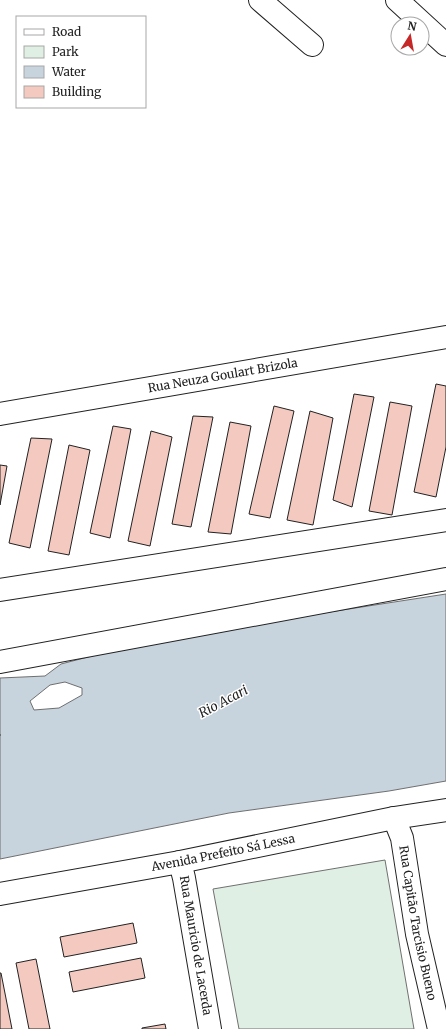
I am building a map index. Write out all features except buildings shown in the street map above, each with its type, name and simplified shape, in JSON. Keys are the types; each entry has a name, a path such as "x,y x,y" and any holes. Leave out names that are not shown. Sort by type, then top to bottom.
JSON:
{"street":[{"path":"260,0 312,45"},
{"path":"397,0 446,45"},
{"name":"Rua Neuza Goulart Brizola","path":"0,414 446,337"},
{"path":"0,590 446,520"},
{"path":"0,662 446,579"},
{"name":"Avenida Prefeito Sá Lessa","path":"1,895 180,862 394,818 446,810"},
{"name":"Rua Capitão Tarcisio Bueno","path":"394,818 402,838 417,934 439,1029"},
{"name":"Rua Mauricio de Lacerda","path":"180,862 210,1029"}],"green space":[{"path":"385,860 414,1029 239,1029 213,889"}],"water":[{"name":"Rio Acari","path":"446,594 446,781 389,791 229,813 0,859 0,678 45,676 61,664 161,638","holes":["65,682 82,688 82,695 59,708 34,710 30,701 50,685"]}]}
